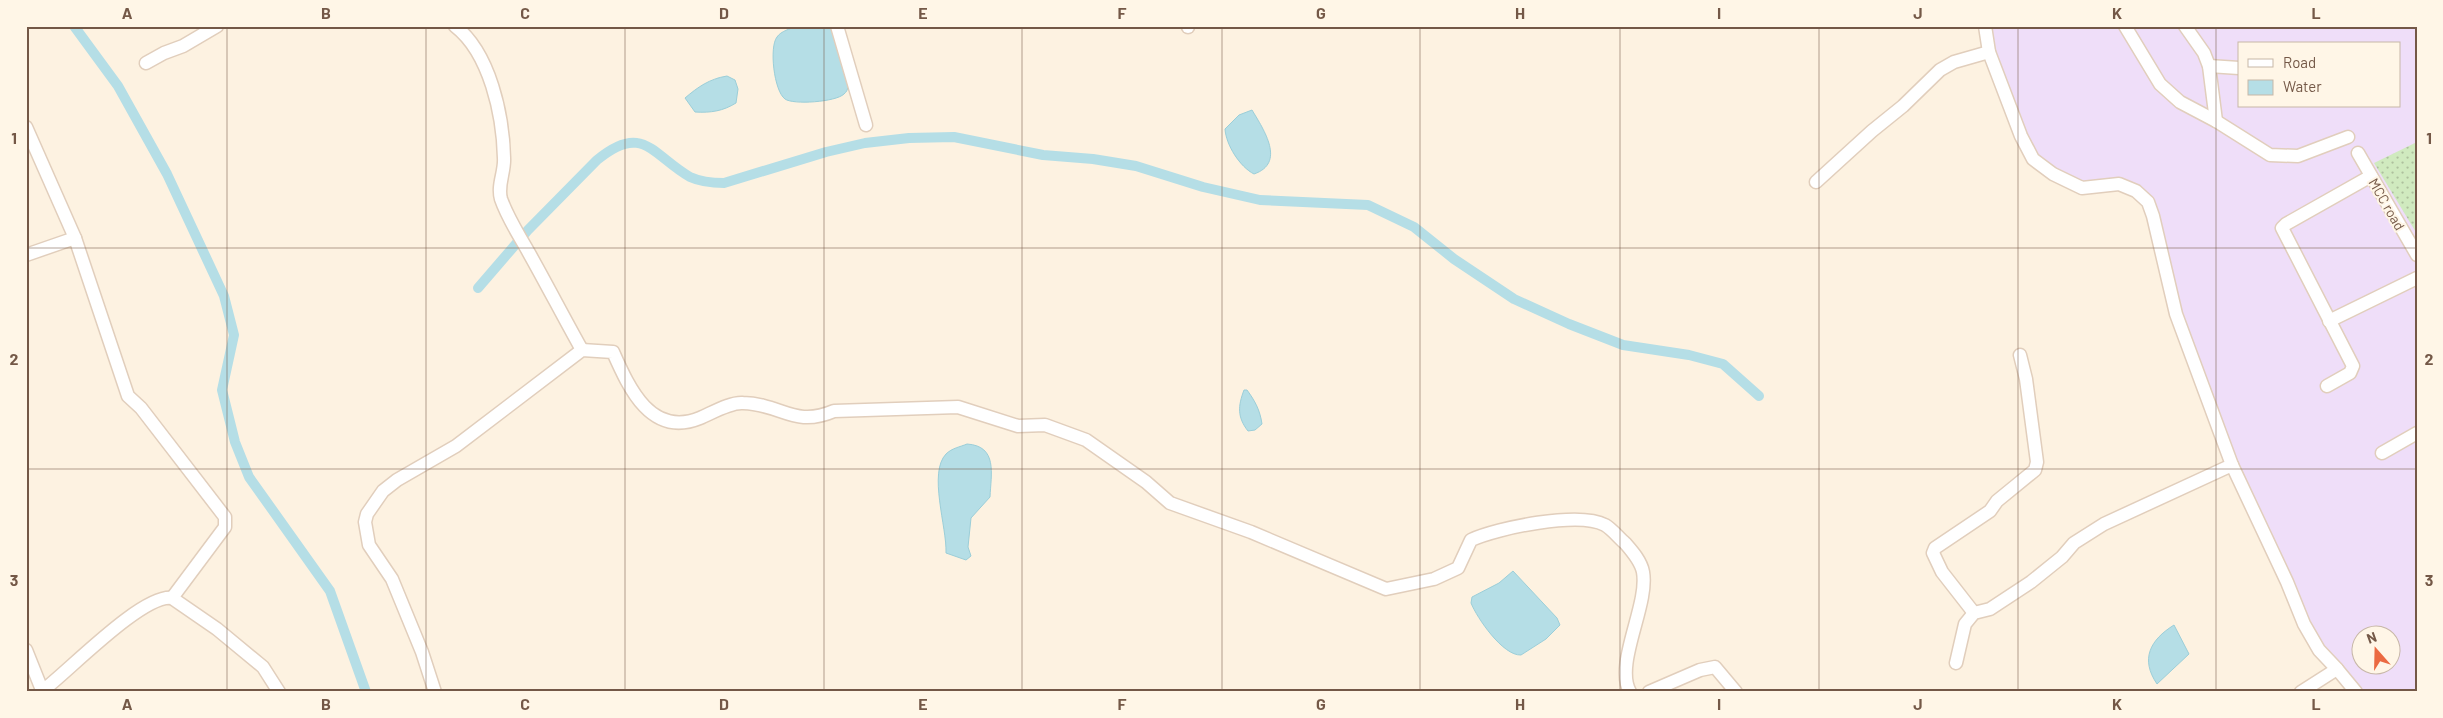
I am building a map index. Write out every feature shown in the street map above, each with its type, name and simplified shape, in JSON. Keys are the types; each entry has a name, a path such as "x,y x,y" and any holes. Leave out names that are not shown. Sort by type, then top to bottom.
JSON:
{"street":[{"path":"146,63 164,53 183,46 218,26"},
{"path":"455,26 476,48 486,67 500,123 504,159 500,190 512,224 582,350"},
{"path":"837,26 866,125"},
{"path":"1985,26 1990,52 2021,136 2033,159 2053,174 2082,188 2119,184 2136,191 2148,202 2176,314 2232,465 2287,582 2304,624 2319,650 2356,692"},
{"path":"2125,26 2160,84 2180,102 2216,121 2270,155 2298,156 2348,137"},
{"path":"2185,26 2204,53 2209,66 2216,121"},
{"path":"1816,182 1872,131 1903,106 1940,70 1954,62 1990,52"},
{"path":"2209,66 2238,68"},
{"path":"26,127 76,238 128,396 141,408 225,517 225,527 172,598"},
{"name":"MCC road","path":"2358,153 2417,255"},
{"path":"2327,386 2353,370 2282,228 2371,176"},
{"path":"26,255 76,238"},
{"path":"2329,321 2417,278"},
{"path":"435,692 422,652 392,579 369,544 365,522 367,514 383,491 397,480 456,446 582,350 613,352 627,383 636,397 657,418 677,424 694,421 740,402 761,404 800,418 819,418 834,411 958,407 1018,426 1045,425 1086,440 1146,482 1170,503 1251,532 1386,589 1434,579 1458,568 1471,540 1486,533 1567,519 1586,520 1605,525 1634,552 1643,571 1643,591 1626,667 1626,684 1630,692"},
{"path":"1974,613 1942,572 1932,553 1935,548 1990,511 1997,501 2035,470 2037,462 2026,379 2020,355"},
{"path":"2382,453 2417,433"},
{"path":"1956,663 1965,624 1974,613 1990,609 2032,582 2062,557 2074,543 2104,524 2232,465"},
{"path":"26,650 41,691 59,678 114,628 141,608 165,597 172,598 217,629 263,667 279,692"},
{"path":"1649,692 1700,670 1715,667 1736,692"},
{"path":"2301,692 2336,669"}],"shaded area":[{"path":"1986,26 2417,26 2417,692 2360,692 2326,651 2287,576 2244,483 2179,313 2158,221 2137,191 2083,188 2034,158"}],"green space":[{"path":"2417,142 2417,234 2374,163"}],"water":[{"path":"797,26 833,26 848,80 848,86 844,94 824,101 796,102 785,99 781,94 774,69 773,50 777,37 781,33"},
{"path":"727,76 735,80 738,89 736,103 717,111 695,112 685,98 704,84"},
{"path":"1252,110 1270,145 1271,154 1269,162 1264,169 1254,174 1235,155 1228,142 1225,129 1239,115"},
{"path":"1244,390 1247,390 1250,394 1260,414 1262,424 1255,430 1248,431 1240,416 1240,406"},
{"path":"967,444 984,450 988,456 991,471 990,497 971,518 968,547 971,556 966,560 946,553 938,487 941,463 946,454 953,449"},
{"path":"1513,571 1557,618 1560,625 1546,639 1521,655 1514,654 1506,649 1491,635 1471,603 1472,597 1499,583"},
{"path":"2174,625 2189,654 2157,684 2149,666 2150,651 2159,637"}],"waterway":[{"path":"74,26 118,86 167,174 224,296 234,335 222,390 235,442 249,477 330,591 366,692"},
{"path":"478,288 528,230 597,160 613,149 626,144 637,143 646,146 694,179 724,183 826,152 865,143 909,138 954,137 1043,155 1093,159 1136,166 1203,187 1260,200 1368,205 1414,227 1454,259 1514,299 1569,324 1623,345 1689,355 1723,364 1759,396"}]}
